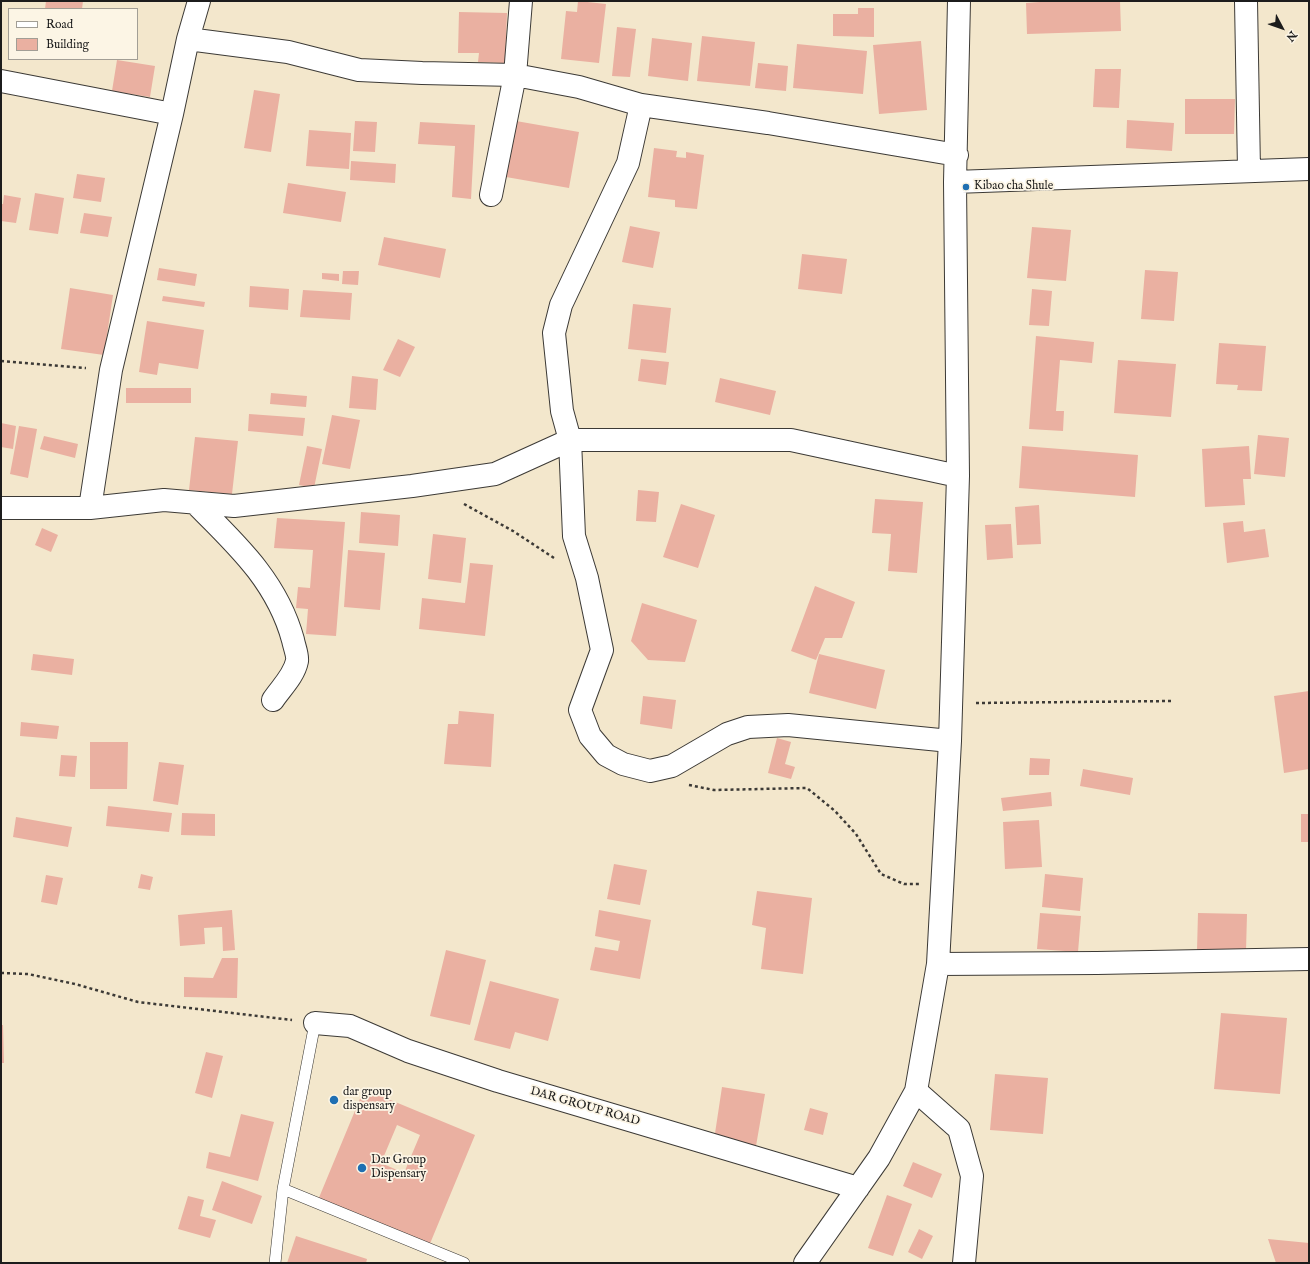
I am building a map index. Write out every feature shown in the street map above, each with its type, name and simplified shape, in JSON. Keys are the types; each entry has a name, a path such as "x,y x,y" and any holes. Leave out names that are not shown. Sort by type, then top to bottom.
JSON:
{"street":[{"path":"90,508 111,370 172,114 188,39 199,1"},
{"path":"491,195 515,75 521,1"},
{"path":"805,1263 879,1158 916,1091 938,964 950,741 958,476 955,182 957,155 959,1"},
{"path":"1246,1 1249,170"},
{"path":"188,39 288,52 359,70 515,75 580,87 641,105 775,124 957,155"},
{"path":"1,81 172,114"},
{"path":"641,105 628,163 561,305 554,333 562,411 570,440 574,536 587,578 602,650 580,710 590,736 606,755 623,764 650,771 672,766 726,734 748,727 788,725 950,741"},
{"path":"955,182 1249,170 1309,169"},
{"path":"1,508 90,508 164,500 234,506 412,486 495,474 570,440 790,440 958,476"},
{"path":"195,503 242,550 268,583 288,621 298,660 292,673 273,700"},
{"path":"938,964 1104,963 1309,958"},
{"name":"DAR GROUP ROAD","path":"315,1023 350,1026 408,1051 498,1081 858,1188"},
{"path":"916,1091 959,1129 972,1176 964,1263"}],"lane":[{"path":"275,1263 282,1189 315,1023"},
{"path":"282,1189 464,1263"}],"path":[{"path":"1,361 111,370"},
{"path":"463,504 513,531 587,578"},
{"path":"951,703 1172,701"},
{"path":"672,766 686,785 714,790 807,788 835,811 856,834 881,874 904,884 942,885"},
{"path":"1,973 28,974 75,984 138,1002 315,1023"}],"building":[{"path":"46,1 83,1 82,8 45,8"},
{"path":"578,1 606,4 599,63 561,59 566,11 577,12"},
{"path":"1053,1 1120,1 1121,31 1027,34 1026,3"},
{"path":"858,8 874,8 874,37 833,36 833,14 858,14"},
{"path":"459,12 507,13 505,63 478,62 479,53 458,53"},
{"path":"617,27 636,29 630,77 612,76"},
{"path":"702,36 755,42 750,86 697,81"},
{"path":"652,38 692,43 688,81 648,76"},
{"path":"921,41 927,110 879,114 873,45"},
{"path":"797,44 867,51 863,94 793,88"},
{"path":"117,60 155,66 150,97 112,91"},
{"path":"758,63 788,66 786,91 755,88"},
{"path":"1095,69 1121,69 1119,108 1093,107"},
{"path":"254,90 280,94 271,152 244,148"},
{"path":"1185,99 1235,99 1234,134 1185,134"},
{"path":"1127,120 1174,123 1172,151 1126,148"},
{"path":"355,121 377,122 375,152 353,151"},
{"path":"516,121 579,132 569,188 506,177"},
{"path":"420,122 475,125 471,199 452,197 455,146 418,144"},
{"path":"309,130 351,133 349,169 306,166"},
{"path":"654,148 677,151 676,157 686,158 686,152 704,155 697,209 675,207 675,200 648,197"},
{"path":"351,161 396,164 395,183 350,180"},
{"path":"77,174 105,178 101,202 73,198"},
{"path":"288,183 346,192 341,222 283,213"},
{"path":"35,193 64,198 58,234 29,230"},
{"path":"4,195 21,198 16,223 1,221 1,204 3,204"},
{"path":"84,213 112,217 108,237 80,233"},
{"path":"630,226 660,232 653,268 622,262"},
{"path":"1032,227 1071,230 1066,281 1027,278"},
{"path":"384,237 446,249 440,278 378,265"},
{"path":"802,254 847,259 842,294 798,289"},
{"path":"159,268 197,274 195,286 157,280"},
{"path":"1145,270 1178,272 1174,321 1141,319"},
{"path":"343,271 359,271 358,285 342,284"},
{"path":"322,273 339,274 339,281 322,279"},
{"path":"250,286 289,289 288,310 249,307"},
{"path":"70,288 113,295 104,355 61,349"},
{"path":"1032,289 1052,291 1049,326 1029,325"},
{"path":"303,290 352,293 350,320 300,317"},
{"path":"163,296 205,302 204,307 162,301"},
{"path":"633,304 671,308 666,353 628,349"},
{"path":"147,321 204,330 198,369 159,363 157,375 139,372"},
{"path":"1036,336 1094,342 1092,363 1060,360 1056,411 1064,411 1063,431 1029,429"},
{"path":"398,339 415,347 400,377 383,370"},
{"path":"1219,343 1266,346 1262,391 1237,390 1238,385 1216,384"},
{"path":"641,359 669,362 666,385 638,381"},
{"path":"1118,360 1176,364 1171,417 1114,413"},
{"path":"352,376 378,379 376,410 349,408"},
{"path":"720,378 776,391 770,415 715,402"},
{"path":"126,388 191,388 191,403 126,403"},
{"path":"271,393 307,396 306,407 270,404"},
{"path":"249,414 305,418 303,436 248,431"},
{"path":"332,415 360,420 350,469 322,464"},
{"path":"1,423 16,426 13,449 1,447"},
{"path":"19,426 37,429 28,478 10,474"},
{"path":"1258,435 1289,438 1285,477 1254,474"},
{"path":"44,436 78,444 75,458 40,449"},
{"path":"195,437 238,441 232,494 189,490"},
{"path":"307,446 322,449 314,488 299,485"},
{"path":"1022,446 1138,455 1135,497 1019,488"},
{"path":"1249,446 1251,479 1243,479 1245,505 1205,507 1202,449"},
{"path":"638,490 659,492 656,522 636,521"},
{"path":"875,499 923,502 917,573 888,571 891,534 872,533"},
{"path":"681,504 715,515 698,568 663,557"},
{"path":"1039,505 1041,544 1017,545 1015,507"},
{"path":"361,512 400,515 398,546 359,543"},
{"path":"277,518 345,522 336,636 306,634 308,609 296,608 298,587 310,588 313,550 274,548"},
{"path":"1243,521 1244,532 1265,529 1269,557 1227,563 1223,523"},
{"path":"1011,524 1013,558 987,560 985,525"},
{"path":"42,528 58,535 51,552 35,545"},
{"path":"433,534 466,538 461,583 428,579"},
{"path":"348,550 385,553 380,610 344,607"},
{"path":"470,563 493,565 485,636 419,629 422,598 465,603"},
{"path":"815,586 855,602 842,638 825,638 816,660 791,651"},
{"path":"642,603 697,620 685,662 648,660 631,641"},
{"path":"33,654 74,659 72,675 31,670"},
{"path":"819,654 885,670 876,709 809,693"},
{"path":"1309,691 1309,769 1284,773 1274,696"},
{"path":"643,696 676,700 672,729 640,724"},
{"path":"459,711 494,714 491,767 444,764 448,724 458,724"},
{"path":"21,722 59,726 57,739 20,736"},
{"path":"777,738 791,742 785,764 795,767 791,779 768,773"},
{"path":"90,742 128,742 127,789 90,789"},
{"path":"61,755 77,756 75,777 59,776"},
{"path":"1030,758 1050,759 1049,775 1029,775"},
{"path":"159,762 184,765 178,805 153,801"},
{"path":"1083,769 1133,778 1130,795 1080,786"},
{"path":"1051,792 1052,806 1003,811 1001,798"},
{"path":"108,806 172,813 169,832 106,826"},
{"path":"182,813 215,814 215,836 181,835"},
{"path":"1301,814 1309,814 1309,842 1301,842"},
{"path":"16,817 72,827 68,847 13,837"},
{"path":"1039,820 1042,867 1005,869 1003,822"},
{"path":"614,864 647,870 640,905 607,899"},
{"path":"141,874 153,877 150,890 138,888"},
{"path":"1045,874 1083,878 1080,911 1042,907"},
{"path":"46,875 63,878 57,905 41,902"},
{"path":"757,891 812,898 803,974 761,969 766,928 752,925"},
{"path":"232,910 235,950 223,951 222,927 204,928 205,944 180,946 178,915"},
{"path":"599,910 651,920 640,979 590,970 595,947 618,951 620,941 595,936"},
{"path":"1040,913 1081,916 1078,952 1037,949"},
{"path":"1198,913 1247,914 1246,951 1197,950"},
{"path":"446,950 486,960 470,1025 430,1016"},
{"path":"222,958 238,958 237,998 184,997 184,977 213,978"},
{"path":"490,981 559,999 548,1041 515,1032 510,1049 474,1040"},
{"path":"1221,1013 1287,1018 1280,1094 1214,1089"},
{"path":"1,1025 3,1025 4,1063 1,1063"},
{"path":"206,1052 223,1056 212,1098 195,1093"},
{"path":"995,1074 1048,1078 1043,1134 990,1130"},
{"path":"722,1087 765,1094 756,1146 714,1140"},
{"name":"Dar Group Dispensary","path":"364,1089 475,1135 429,1246 318,1200","holes":["397,1125 420,1135 404,1173 381,1163"]},
{"path":"810,1108 828,1113 823,1135 804,1130"},
{"path":"241,1114 274,1122 258,1181 206,1168 209,1152 230,1157"},
{"path":"913,1162 942,1174 932,1198 903,1186"},
{"path":"222,1181 262,1196 252,1224 212,1210"},
{"path":"887,1195 912,1204 893,1256 868,1248"},
{"path":"188,1196 204,1200 200,1216 216,1220 210,1238 178,1229"},
{"path":"919,1229 933,1236 922,1259 908,1252"},
{"path":"296,1236 367,1259 366,1263 287,1263"},
{"path":"1268,1239 1309,1243 1309,1263 1276,1263"}],"place":[{"name":"Kibao cha Shule","path":"966,187"},
{"name":"dar group dispensary","path":"334,1100"},
{"name":"Dar Group Dispensary","path":"362,1168"}]}
